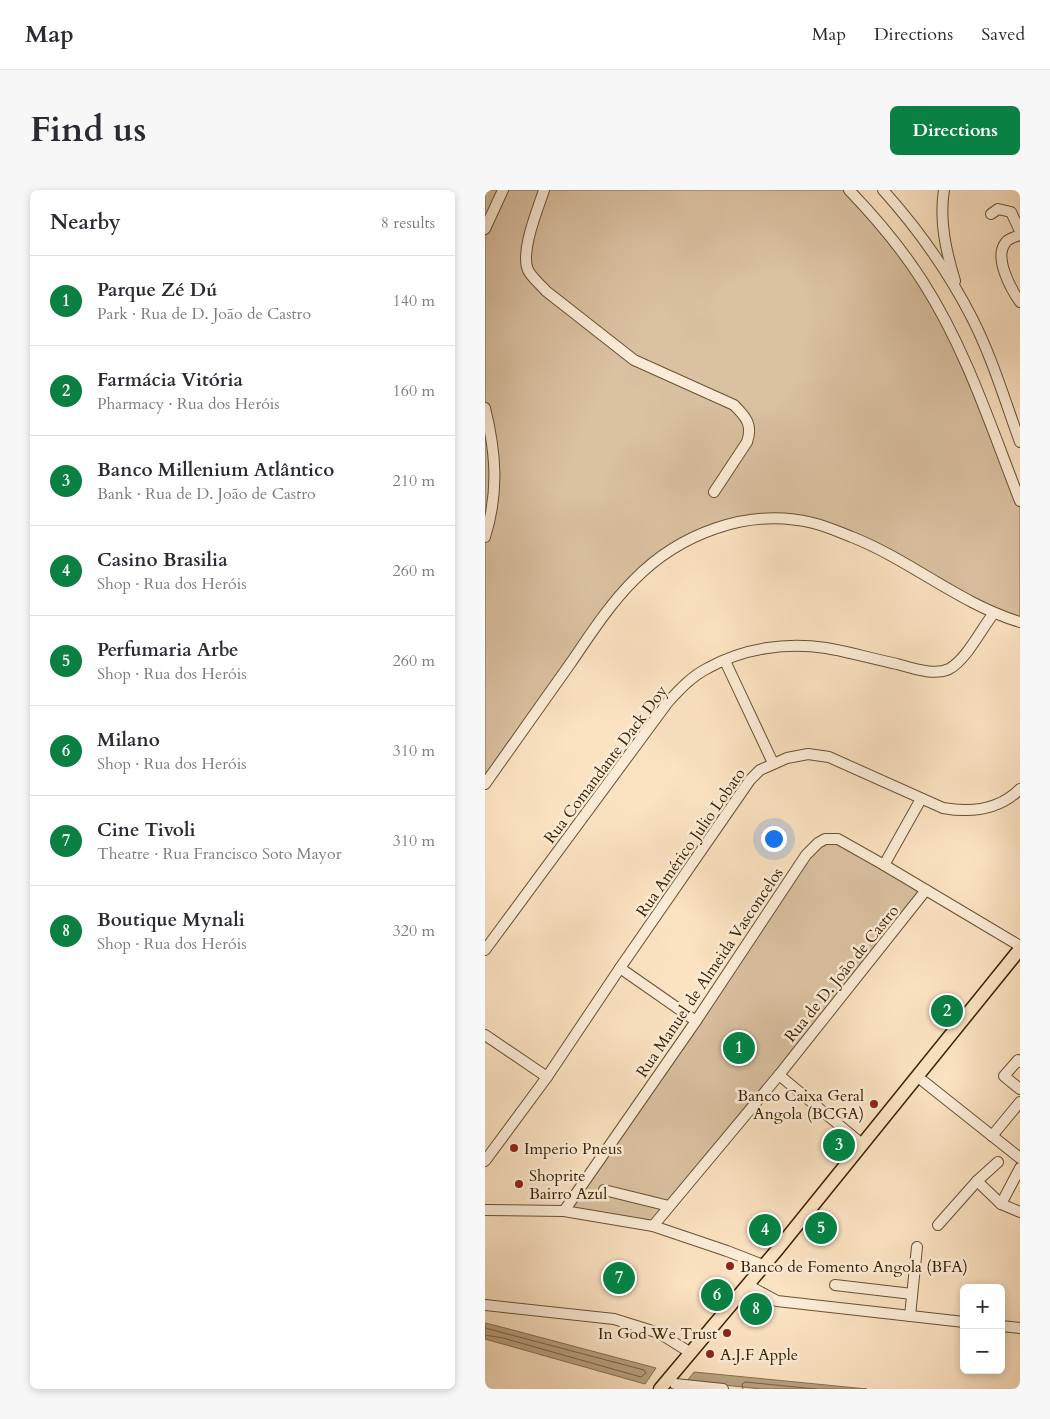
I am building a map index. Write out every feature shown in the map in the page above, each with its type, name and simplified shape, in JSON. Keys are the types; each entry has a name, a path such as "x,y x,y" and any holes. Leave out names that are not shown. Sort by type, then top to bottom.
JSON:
{"main road":[{"path":"667,1387 691,1353 1020,949"},
{"path":"667,1387 753,1288 1020,960"}],"street":[{"path":"485,229 503,190"},
{"path":"544,190 526,254 528,269 533,278 546,291 634,360 734,405 746,418 750,434 747,442 714,492"},
{"path":"849,190 906,256 939,309 979,397 1020,501"},
{"path":"883,190 917,229 960,296 981,339 1020,442"},
{"path":"944,190 941,207 943,231 950,264 960,296"},
{"path":"991,214 998,209 1011,212 1020,231"},
{"path":"1020,235 1007,241 1003,248 1002,257 1004,271 1011,288 1020,302"},
{"path":"485,408 492,438 495,477 491,517 485,536"},
{"path":"485,784 605,614 628,586 646,568 665,554 696,536 722,526 758,519 813,523 853,537 882,551 993,613 1019,621"},
{"name":"Rua Comandante Dack Doy","path":"485,950 667,702 695,676 709,667 741,654 759,649 790,646 827,648 928,671 947,670 965,655 993,613"},
{"path":"725,661 773,763"},
{"name":"Rua Américo Julio Lobato","path":"485,1161 547,1077 750,780 760,770 787,758 808,754 829,756 921,799 943,808 961,811 981,809 998,804 1014,795 1020,789"},
{"path":"884,865 921,799"},
{"name":"Rua Manuel de Almeida Vasconcelos","path":"564,1212 813,846 825,840 837,839 1020,946"},
{"name":"Rua de D. João de Castro","path":"653,1226 779,1075 926,890"},
{"path":"620,968 695,1020"},
{"path":"485,1035 547,1077"},
{"path":"1020,1062 1018,1060 1004,1076 1020,1089"},
{"path":"779,1075 862,1144"},
{"path":"923,1081 1020,1158"},
{"path":"992,1136 1020,1102"},
{"path":"938,1224 977,1181 998,1162"},
{"path":"1001,1204 1020,1168"},
{"path":"977,1181 1001,1204 1020,1212"},
{"path":"604,1190 669,1206"},
{"path":"485,1210 564,1212 653,1226 727,1251 763,1266"},
{"path":"910,1316 917,1247"},
{"path":"835,1285 912,1294"},
{"path":"753,1288 777,1301 960,1322"},
{"path":"485,1305 614,1319 659,1333 691,1353"},
{"path":"1005,1326 1020,1328"},
{"path":"667,1387 723,1389"}],"shaded area":[{"path":"485,190 849,190 939,309 1020,501 1020,620 1017,621 853,537 774,519 703,533 632,581 485,784"},
{"path":"831,838 926,890 653,1226 564,1211 806,855"}],"water":[{"path":"485,1323 656,1368 645,1384 485,1339"},
{"path":"694,1372 867,1389 761,1389 687,1381"}],"place":[{"name":"Farmácia Vitória","path":"947,1011"},
{"name":"Parque Zé Dú","path":"739,1048"},
{"name":"Banco Caixa Geral Angola (BCGA)","path":"874,1104"},
{"name":"Banco Millenium Atlântico","path":"839,1145"},
{"name":"Imperio Pneus","path":"514,1148"},
{"name":"Shoprite Bairro Azul","path":"519,1184"},
{"name":"Perfumaria Arbe","path":"821,1228"},
{"name":"Casino Brasilia","path":"765,1230"},
{"name":"Banco de Fomento Angola (BFA)","path":"730,1266"},
{"name":"Cine Tivoli","path":"619,1278"},
{"name":"Milano","path":"717,1295"},
{"name":"Boutique Mynali","path":"756,1309"},
{"name":"In God We Trust","path":"727,1333"},
{"name":"A.J.F Apple","path":"710,1354"}]}
